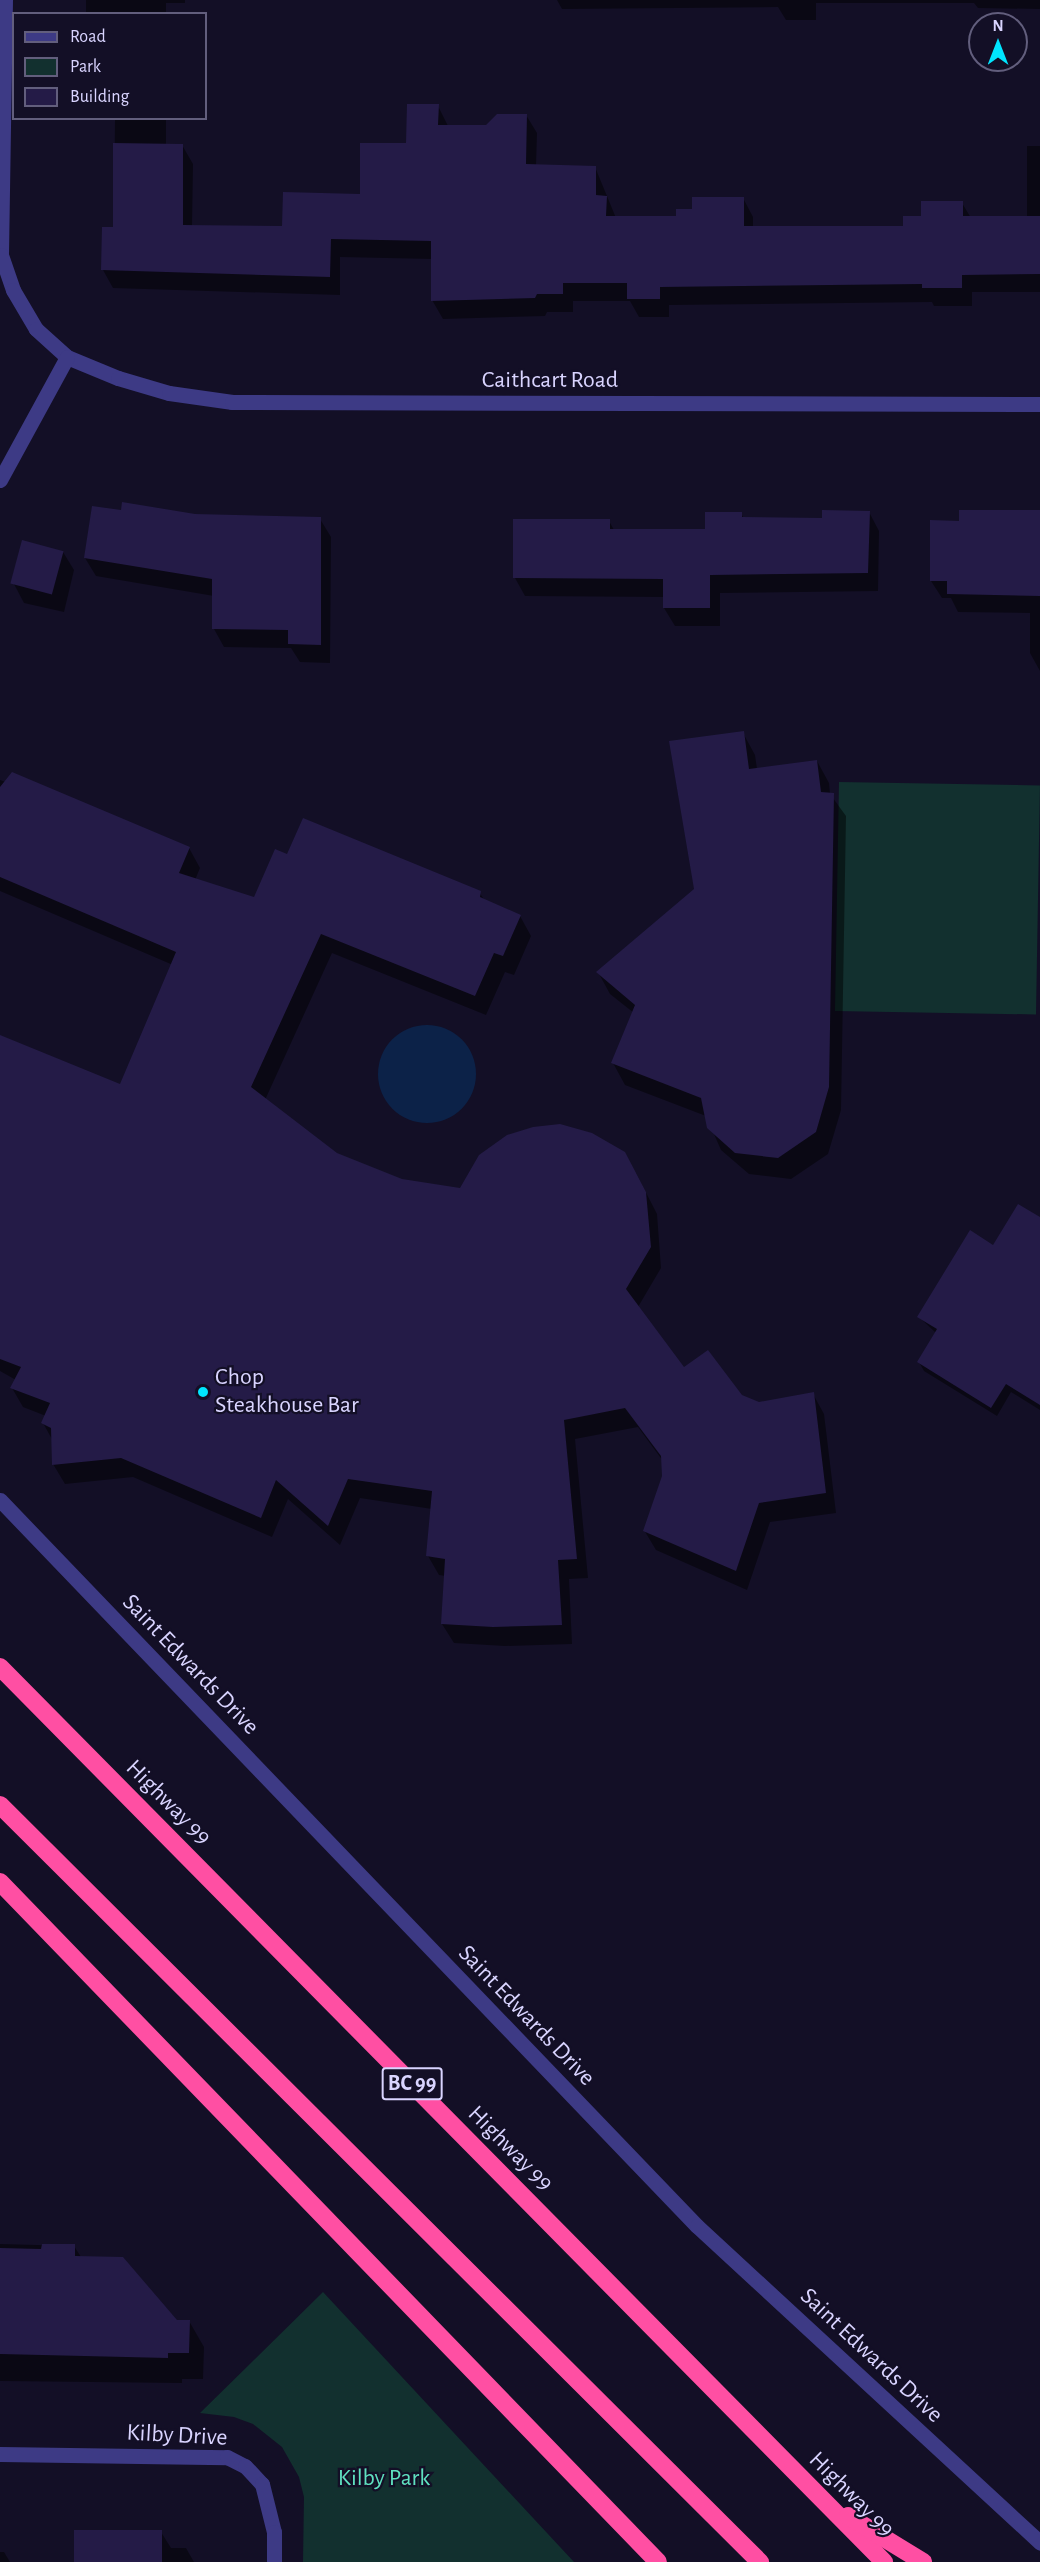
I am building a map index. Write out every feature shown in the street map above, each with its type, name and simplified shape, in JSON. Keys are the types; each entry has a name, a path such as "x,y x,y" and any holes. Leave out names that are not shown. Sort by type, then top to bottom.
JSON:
{"highway":[{"name":"Highway 99","path":"0,1667 884,2562"},
{"path":"0,1805 760,2562"},
{"path":"0,1882 658,2562"},
{"path":"823,2501 923,2562"}],"street":[{"name":"Caithcart Road","path":"5,0 1,255 13,290 36,329 67,357 169,393 232,402 1040,404"},
{"path":"0,480 67,357"},
{"name":"Saint Edwards Drive","path":"0,1500 697,2226 1040,2543"},
{"name":"Kilby Drive","path":"0,2454 226,2457 245,2466 262,2484 274,2532 274,2562"}],"green space":[{"path":"839,782 1040,786 1036,1014 835,1011"},
{"name":"Kilby Park","path":"323,2292 574,2562 303,2562 304,2497 299,2477 282,2447 253,2424 234,2417 200,2413"}],"water":[{"path":"427,1025 446,1028 462,1039 473,1055 476,1074 473,1093 462,1109 446,1120 427,1123 408,1120 392,1109 381,1093 378,1074 381,1055 392,1039 408,1028"}],"building":[{"path":"407,104 439,104 438,125 486,125 497,114 527,114 526,164 596,166 596,195 607,196 606,216 676,216 676,209 692,209 692,197 744,197 744,226 903,226 903,216 921,216 921,201 963,201 963,216 1040,216 1040,274 962,275 962,288 922,288 922,284 660,287 660,299 627,299 627,283 563,283 563,294 537,294 535,298 431,301 431,241 331,239 330,277 101,270 102,227 113,227 113,143 183,144 183,225 282,226 283,192 360,194 360,143 406,143"},
{"path":"122,502 195,514 321,517 321,645 288,644 288,630 212,629 212,579 84,558 92,506 121,510"},
{"path":"822,510 870,511 868,573 710,575 710,608 663,608 663,579 513,578 513,519 610,519 610,529 705,529 705,512 742,512 742,517 822,518"},
{"path":"959,510 1040,510 1040,596 947,594 947,581 930,581 930,520 959,521"},
{"path":"22,540 64,551 52,595 10,583"},
{"path":"744,731 749,769 817,760 821,792 834,793 829,1087 816,1132 778,1158 735,1153 707,1128 701,1098 611,1063 635,1005 596,972 694,889 669,741"},
{"path":"12,772 190,847 179,873 254,897 275,849 287,854 303,818 481,891 480,897 521,915 503,956 494,953 475,996 321,934 251,1087 337,1153 402,1179 460,1188 479,1155 507,1135 533,1127 560,1124 592,1133 625,1152 646,1192 651,1247 626,1289 684,1367 708,1350 742,1395 759,1402 814,1392 826,1493 759,1503 736,1571 643,1531 662,1476 661,1456 625,1408 564,1420 577,1559 558,1560 562,1625 493,1627 441,1624 445,1559 426,1556 432,1491 348,1479 328,1526 276,1480 261,1518 121,1458 52,1465 51,1428 41,1423 50,1403 10,1388 21,1367 0,1359 0,1035 120,1084 176,952 0,877 0,787"},
{"path":"1018,1204 1040,1217 1040,1405 1006,1384 991,1408 917,1362 937,1329 917,1317 970,1230 993,1245"},
{"path":"42,2244 75,2244 75,2256 123,2257 177,2320 190,2320 189,2353 168,2353 168,2358 0,2354 0,2248 41,2249"},
{"path":"74,2530 162,2530 162,2562 74,2562"}],"place":[{"name":"Chop Steakhouse Bar","path":"203,1392"}]}
